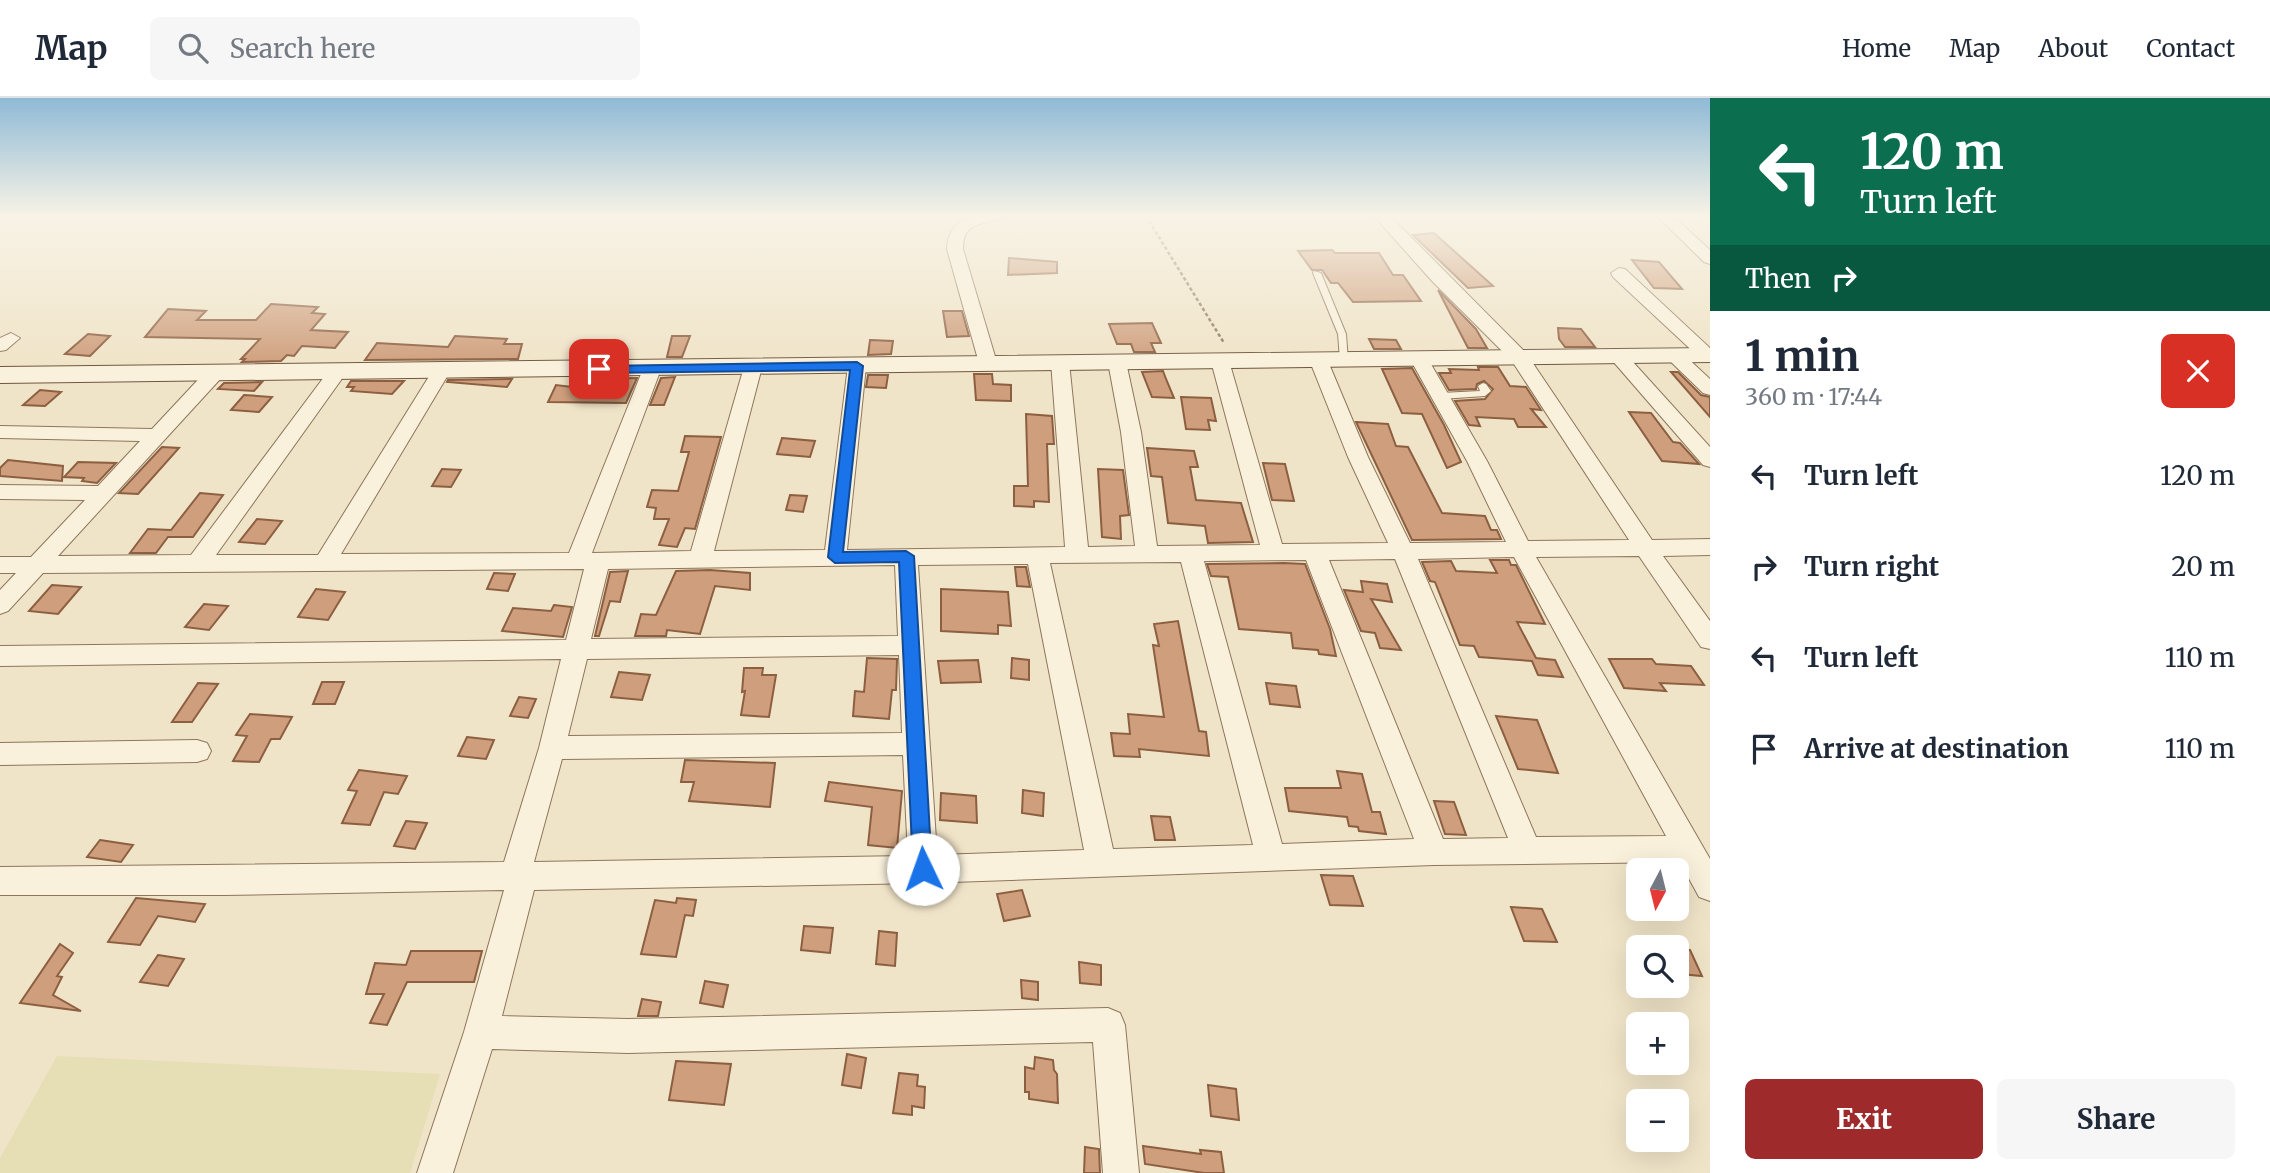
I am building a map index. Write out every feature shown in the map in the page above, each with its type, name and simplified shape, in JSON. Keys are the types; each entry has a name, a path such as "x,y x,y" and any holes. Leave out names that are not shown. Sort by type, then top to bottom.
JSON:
{"street":[{"path":"960,266 988,363"},
{"path":"1427,266 1519,357 1710,640"},
{"path":"1619,273 1708,355"},
{"path":"1617,355 1710,460"},
{"path":"0,375 1708,355"},
{"path":"1675,356 1710,389"},
{"path":"1318,359 1528,852"},
{"path":"1419,359 1521,550 1686,849 1710,887"},
{"path":"1226,361 1273,551"},
{"path":"1060,362 1077,553"},
{"path":"1117,362 1131,432 1147,552"},
{"path":"835,557 857,366"},
{"path":"701,558 753,367"},
{"path":"435,1173 481,1032 552,748 576,649 588,561 652,369"},
{"path":"326,561 442,370"},
{"path":"0,605 216,372"},
{"path":"197,564 337,373"},
{"path":"0,432 157,435"},
{"path":"0,492 103,493"},
{"path":"0,565 588,561 1710,547"},
{"path":"1190,552 1271,858"},
{"path":"1314,552 1434,852"},
{"path":"1037,554 1101,862"},
{"path":"906,556 923,869"},
{"path":"0,656 911,645"},
{"path":"552,748 916,744"},
{"path":"0,754 197,751"},
{"path":"0,881 225,881 923,869 1434,852 1686,849"},
{"path":"481,1032 628,1036 1108,1025 1121,1173"}],"lane":[{"path":"1317,273 1342,334 1345,359"},
{"path":"1441,396 1482,394 1486,391 1483,386"}],"path":[{"path":"1178,266 1219,332 1226,361"}],"shaded area":[{"path":"57,1056 440,1074 410,1173 0,1173 0,1158"}],"building":[{"path":"1009,266 1057,266 1057,273 1008,275"},
{"path":"1309,266 1387,266 1393,275 1403,275 1421,301 1353,302 1338,283 1331,283 1322,270 1312,270"},
{"path":"1445,266 1471,266 1493,286 1468,288"},
{"path":"1637,266 1663,266 1682,289 1654,288"},
{"path":"1438,290 1476,329 1487,348 1468,348"},
{"path":"271,304 318,307 312,313 325,314 311,330 348,332 335,348 302,346 294,356 287,355 281,361 242,362 245,359 241,359 260,339 145,337 168,309 206,311 197,320 256,320"},
{"path":"943,311 962,311 969,336 947,337"},
{"path":"1152,323 1161,343 1151,343 1155,352 1134,352 1131,344 1117,344 1109,324"},
{"path":"1558,328 1581,329 1595,347 1565,347 1559,339"},
{"path":"88,334 110,336 90,356 65,354"},
{"path":"455,336 507,339 504,344 522,344 518,359 365,360 377,343 448,347"},
{"path":"672,336 690,336 682,357 667,357"},
{"path":"1369,339 1396,340 1401,349 1374,349"},
{"path":"870,340 893,341 891,354 868,355"},
{"path":"594,347 620,348 615,358 588,358"},
{"path":"1478,367 1498,367 1510,386 1526,387 1541,410 1531,409 1546,427 1518,427 1514,419 1476,417 1480,426 1469,425 1455,401 1485,399 1493,389 1484,381 1477,384 1476,389 1449,390 1439,373 1451,373 1449,369 1479,370"},
{"path":"1412,368 1461,462 1447,468 1422,414 1402,413 1382,369"},
{"path":"1163,371 1174,398 1152,397 1142,372"},
{"path":"1671,372 1678,372 1701,395 1710,397 1710,417"},
{"path":"974,374 992,374 993,384 1011,385 1011,401 976,400"},
{"path":"868,375 888,375 886,388 866,387"},
{"path":"675,377 664,405 650,405 661,378"},
{"path":"637,378 626,403 548,402 556,385 572,387 577,379"},
{"path":"512,379 507,387 447,382 448,380"},
{"path":"351,381 404,381 392,394 351,391 354,387 347,387"},
{"path":"262,382 254,391 218,389 224,383"},
{"path":"40,390 61,392 45,406 23,405"},
{"path":"244,395 272,397 259,412 231,410"},
{"path":"1181,397 1211,398 1216,421 1208,420 1210,430 1186,429"},
{"path":"1629,412 1651,413 1673,442 1680,443 1699,464 1662,461"},
{"path":"1026,414 1052,416 1054,444 1047,444 1049,502 1034,501 1034,507 1014,506 1014,486 1028,486"},
{"path":"1356,422 1388,424 1396,446 1408,447 1442,513 1485,516 1491,530 1497,530 1501,539 1412,540"},
{"path":"685,436 721,437 695,529 685,528 677,547 659,545 669,519 654,519 656,508 647,507 652,490 678,491 689,452 681,452"},
{"path":"782,438 815,441 810,457 777,454"},
{"path":"162,447 179,448 138,494 119,493"},
{"path":"1147,448 1194,451 1198,467 1190,467 1196,500 1241,503 1253,542 1208,543 1205,526 1168,523 1162,477 1151,476"},
{"path":"8,460 63,466 62,481 0,476 0,468"},
{"path":"78,462 116,463 97,483 82,481 84,478 64,477"},
{"path":"1263,463 1285,464 1294,501 1272,500"},
{"path":"442,469 461,470 451,487 432,486"},
{"path":"1098,469 1123,470 1129,515 1120,516 1121,539 1102,537"},
{"path":"200,493 223,495 193,537 168,537 156,553 130,553 148,529 171,530"},
{"path":"790,495 807,496 803,512 786,510"},
{"path":"257,519 282,521 265,544 239,542"},
{"path":"1490,560 1509,560 1511,565 1516,565 1545,624 1517,622 1536,658 1555,660 1563,677 1538,675 1532,661 1479,657 1474,646 1460,645 1435,582 1430,581 1422,562 1451,561 1456,571 1497,573"},
{"path":"1207,564 1305,564 1330,629 1336,656 1319,654 1318,650 1293,648 1291,633 1239,629 1228,577 1211,576"},
{"path":"1015,567 1026,567 1030,587 1017,586"},
{"path":"628,571 620,602 610,601 599,636 595,636 610,572"},
{"path":"676,571 750,573 750,590 715,586 700,634 667,630 666,636 635,636 641,614 656,615"},
{"path":"494,573 515,574 508,591 487,589"},
{"path":"1361,581 1387,584 1392,602 1371,599 1401,650 1380,648 1375,633 1361,631 1344,590 1363,592"},
{"path":"52,585 81,587 58,614 29,611"},
{"path":"316,589 345,592 328,620 298,617"},
{"path":"941,589 1008,592 1011,626 998,625 998,634 941,631"},
{"path":"204,604 228,606 209,630 185,627"},
{"path":"554,605 572,607 563,637 502,631 513,608 551,611"},
{"path":"1178,621 1199,731 1206,732 1209,756 1139,749 1140,757 1114,756 1111,733 1130,734 1128,714 1164,717 1153,645 1159,646 1154,624"},
{"path":"867,658 897,659 896,690 892,690 889,719 853,716 855,691 864,692"},
{"path":"1012,658 1029,660 1029,680 1011,678"},
{"path":"1609,659 1652,659 1656,664 1691,666 1704,685 1660,683 1666,691 1624,688"},
{"path":"978,660 981,682 941,683 938,661"},
{"path":"744,668 763,668 762,675 776,675 769,717 741,715 745,691 742,692"},
{"path":"619,672 650,675 642,700 611,697"},
{"path":"322,682 344,682 335,704 313,704"},
{"path":"198,683 218,684 192,722 172,722"},
{"path":"1266,683 1296,686 1300,707 1270,704"},
{"path":"519,697 536,699 528,718 510,716"},
{"path":"250,714 292,717 280,739 271,739 259,762 233,761 247,736 236,735"},
{"path":"1496,716 1537,720 1558,773 1518,769"},
{"path":"467,737 494,740 486,759 458,756"},
{"path":"685,760 775,763 770,807 689,801 694,782 681,782"},
{"path":"359,770 407,776 398,794 384,792 370,825 342,823 357,791 348,790"},
{"path":"1337,771 1362,774 1372,812 1380,812 1386,834 1359,831 1358,827 1349,826 1347,817 1289,811 1285,788 1341,788"},
{"path":"829,782 902,791 897,848 868,845 872,807 825,801"},
{"path":"1023,790 1044,793 1043,816 1022,813"},
{"path":"941,793 976,796 977,823 940,820"},
{"path":"1434,801 1454,802 1466,835 1445,834"},
{"path":"1151,816 1170,817 1175,840 1155,840"},
{"path":"406,821 427,823 415,849 394,846"},
{"path":"100,840 133,845 121,862 87,857"},
{"path":"1321,875 1353,876 1363,906 1330,905"},
{"path":"1022,890 1030,916 1004,921 997,894"},
{"path":"136,898 205,904 195,922 158,916 140,945 108,942"},
{"path":"677,898 696,900 693,916 685,915 676,957 641,954 655,900 676,903"},
{"path":"1511,907 1542,909 1557,942 1524,941"},
{"path":"804,926 833,928 830,953 801,950"},
{"path":"879,931 897,933 895,966 876,964"},
{"path":"60,944 73,953 57,976 62,977 53,995 81,1011 20,1003"},
{"path":"1689,950 1690,950 1702,976 1689,975"},
{"path":"411,951 482,951 474,982 407,982 387,1025 370,1023 384,994 366,994 375,963 406,965"},
{"path":"158,955 184,959 168,986 140,982"},
{"path":"1079,962 1101,965 1101,985 1080,983"},
{"path":"1021,980 1038,982 1038,1000 1022,998"},
{"path":"705,981 728,985 723,1007 700,1003"},
{"path":"642,999 661,1002 658,1016 638,1016"},
{"path":"847,1054 866,1058 861,1088 842,1085"},
{"path":"1035,1057 1053,1060 1057,1074 1058,1103 1029,1099 1029,1092 1025,1092 1025,1067 1034,1069"},
{"path":"676,1061 731,1064 724,1105 669,1100"},
{"path":"899,1073 918,1075 917,1086 925,1087 924,1108 912,1106 912,1115 893,1113"},
{"path":"1208,1085 1236,1089 1239,1120 1211,1116"},
{"path":"1143,1146 1201,1154 1200,1150 1221,1152 1224,1173 1204,1173 1145,1164"},
{"path":"1085,1147 1099,1149 1100,1173 1084,1173"}],"route":[{"path":"599,369 857,366 835,557 906,556 923,869"}]}
